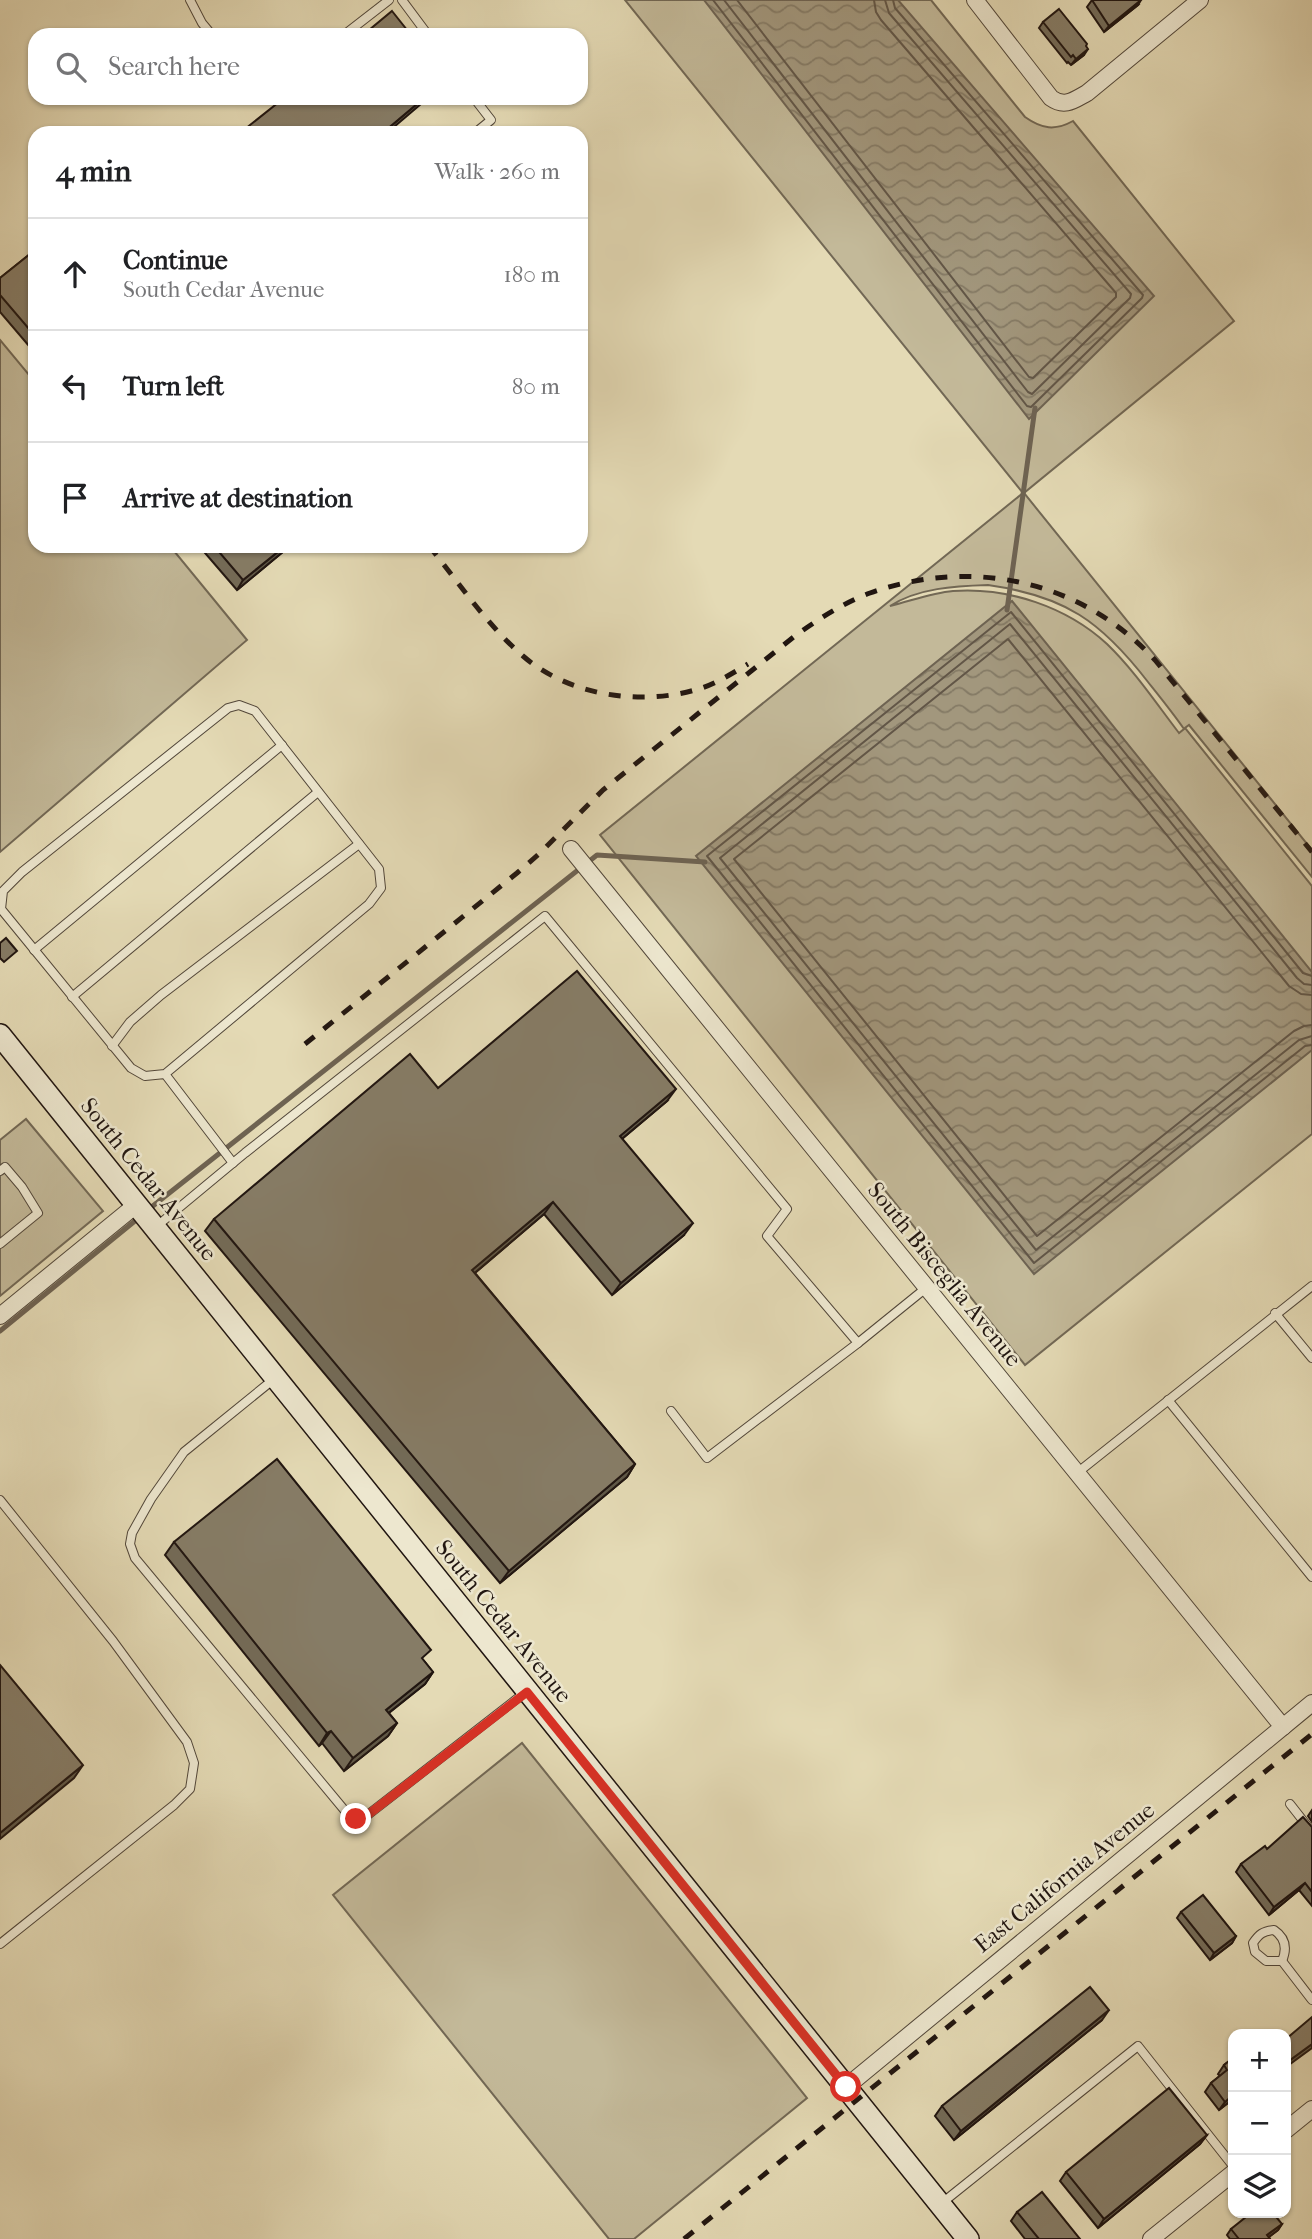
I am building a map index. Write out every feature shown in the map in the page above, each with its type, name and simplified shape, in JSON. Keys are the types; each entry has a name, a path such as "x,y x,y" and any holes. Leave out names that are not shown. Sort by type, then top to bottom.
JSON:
{"main road":[{"name":"South Cedar Avenue","path":"3,1044 155,1228 968,2239"}],"street":[{"path":"975,0 1051,98 1067,104 1087,93 1200,0"},
{"name":"South Bisceglia Avenue","path":"571,849 1283,1727"},
{"path":"0,1316 136,1205"},
{"name":"East California Avenue","path":"846,2087 1312,1703"},
{"path":"1291,2126 1312,2109"},
{"path":"1151,2239 1228,2177"}],"lane":[{"path":"190,0 206,28"},
{"path":"353,28 389,0"},
{"path":"402,0 423,28"},
{"path":"479,105 491,121 484,126"},
{"path":"239,705 255,711 282,746 379,869 381,888 369,905 165,1074 145,1076 131,1068 112,1046 1,909 3,891 22,872 228,708 239,705"},
{"path":"34,950 89,902 282,746"},
{"path":"72,997 318,792"},
{"path":"112,1046 130,1022 161,995 359,844"},
{"path":"155,1228 545,916 787,1209 767,1236 858,1343"},
{"path":"165,1074 233,1163"},
{"path":"0,1244 38,1213 22,1187 2,1166"},
{"path":"1077,1473 1312,1286"},
{"path":"671,1411 707,1458 858,1343 926,1287"},
{"path":"1275,1313 1312,1358"},
{"path":"275,1378 184,1452 151,1499 132,1533 130,1544 135,1558 346,1812 356,1819 365,1817 527,1692"},
{"path":"1168,1400 1312,1577"},
{"path":"0,1500 138,1675 187,1742 194,1763 190,1789 174,1804 0,1944"},
{"path":"1290,1804 1312,1832"},
{"path":"1282,1962 1286,1946 1280,1934 1274,1930 1265,1931 1258,1936 1253,1943 1255,1952 1266,1961 1282,1962 1312,2000"},
{"path":"940,2205 1138,2046 1228,2160"}],"shaded area":[{"path":"625,0 931,0 1025,117 1049,127 1073,121 1234,321 1024,493 1312,850 1312,877 1189,725 1185,728 1312,886 1312,1134 1025,1365 600,835 1023,493","holes":["988,585 1060,604 1097,627 1131,661 1184,729 1179,733 1136,676 1107,644 1074,620 1036,602 995,592 953,591 890,606 912,595 950,587"]},
{"path":"0,340 28,374 28,553 176,553 247,640 0,852"},
{"path":"26,1119 103,1211 0,1296 0,1140"},
{"path":"522,1743 807,2098 634,2239 609,2239 333,1895"}],"water":[{"path":"704,0 898,0 1154,296 1029,419"},
{"path":"1012,601 1312,972 1312,1050 1034,1274 696,856"}],"building":[{"path":"1092,0 1141,0 1109,26"},
{"path":"1059,9 1087,44 1088,49 1076,59 1073,55 1071,57 1043,22"},
{"path":"392,11 405,28 371,28"},
{"path":"275,105 416,105 391,126 249,126"},
{"path":"28,256 28,328 0,295 0,278"},
{"path":"220,553 276,553 243,580"},
{"path":"6,938 17,951 4,962 0,958 0,943"},
{"path":"577,971 676,1089 620,1136 693,1223 621,1283 553,1202 472,1270 635,1464 509,1571 214,1219 410,1054 438,1088"},
{"path":"277,1459 431,1650 422,1658 433,1672 386,1710 397,1723 353,1758 331,1731 327,1733 174,1542"},
{"path":"0,1665 83,1765 0,1833"},
{"path":"1303,1817 1312,1827 1312,1892 1305,1883 1274,1907 1241,1864 1265,1846 1267,1849"},
{"path":"1203,1895 1236,1936 1214,1953 1181,1912"},
{"path":"1090,1987 1109,2010 961,2131 942,2106"},
{"path":"1312,2017 1312,2044 1291,2059 1291,2035"},
{"path":"1228,2062 1228,2099 1225,2102 1211,2083 1227,2070 1224,2065"},
{"path":"1169,2088 1207,2135 1104,2219 1066,2172"},
{"path":"1042,2192 1080,2239 1039,2239 1017,2212"},
{"path":"1245,2218 1277,2218 1282,2224 1267,2235 1270,2239 1239,2239 1231,2229"}],"waterway":[{"path":"1007,610 1035,408"},
{"path":"149,1209 597,855 705,862"},
{"path":"0,1331 141,1216"}],"railway":[{"path":"435,553 485,617 523,656 561,680 582,688 627,697 673,695 709,685 748,664"},
{"path":"305,1044 517,873 603,790 796,635 850,602 908,582 947,577 985,577 1023,583 1059,594 1094,611 1126,633 1155,660 1312,852"},
{"path":"684,2239 1312,1734"}],"route":[{"path":"356,1819 365,1817 527,1692 846,2087"}]}
